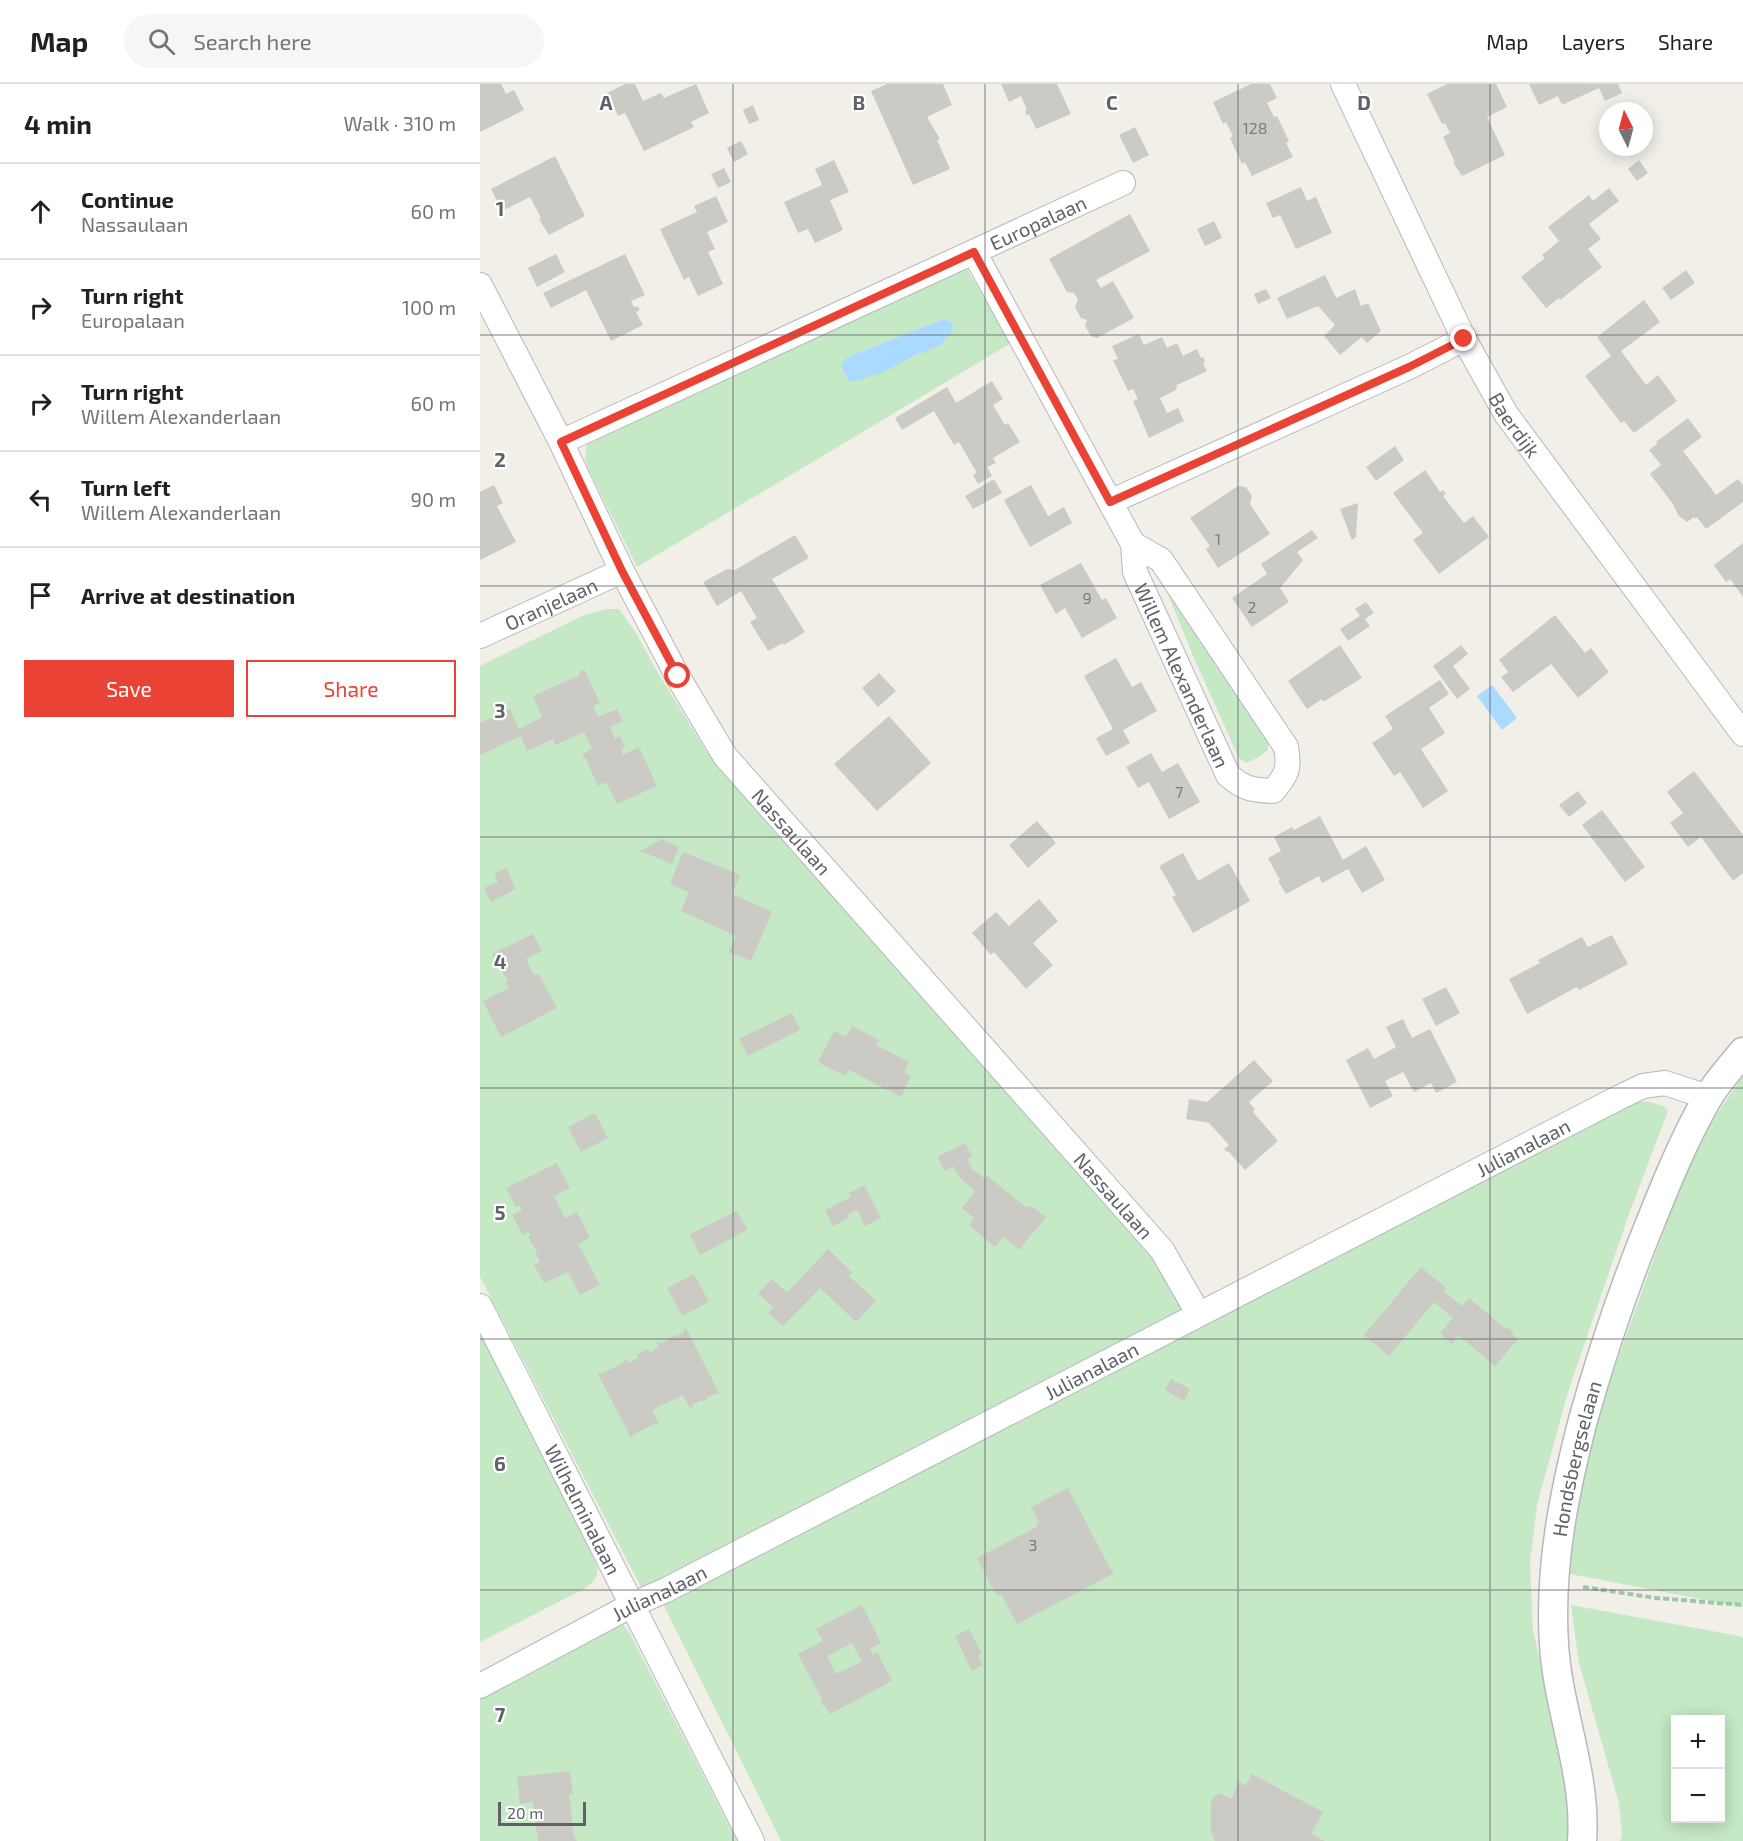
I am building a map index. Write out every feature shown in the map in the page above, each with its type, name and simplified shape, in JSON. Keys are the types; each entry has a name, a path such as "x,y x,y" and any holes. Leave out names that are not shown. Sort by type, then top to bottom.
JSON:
{"street":[{"name":"Baerdijk","path":"1342,84 1464,339 1506,414 1743,734"},
{"name":"Europalaan","path":"561,442 1123,183"},
{"name":"Willem Alexanderlaan","path":"974,252 1133,544 1135,572 1228,775 1238,784 1252,790 1273,791 1284,778 1289,762 1286,747 1161,560 1133,544"},
{"name":"Nassaulaan","path":"480,285 561,442 622,571 678,676 725,756 1162,1250 1198,1313"},
{"path":"1110,502 1409,367 1464,339"},
{"name":"Oranjelaan","path":"480,636 622,571"},
{"name":"Hondsbergselaan","path":"1582,1841 1584,1816 1580,1782 1558,1682 1554,1645 1552,1582 1567,1488 1594,1380 1629,1276 1677,1157 1708,1097 1743,1052"},
{"name":"Julianalaan","path":"480,1686 632,1605 666,1590 1198,1313 1643,1086 1665,1083 1708,1097"},
{"name":"Wilhelminalaan","path":"480,1306 752,1841"}],"path":[{"path":"1552,1582 1656,1598 1743,1605"}],"green space":[{"path":"965,266 1011,343 637,567 585,459 587,444 611,428","holes":["944,319 952,323 940,346 847,377 844,372 847,357"]},
{"path":"1161,577 1269,740 1268,750 1257,758 1246,763 1239,758"},
{"path":"607,609 619,609 636,633 705,749 769,826 1013,1092 1197,1309 642,1589 480,1277 480,666 584,615"},
{"path":"1743,1076 1743,1607 1570,1574 1583,1475 1607,1389 1680,1186 1712,1121"},
{"path":"1647,1101 1663,1106 1668,1111 1629,1214 1568,1392 1537,1505 1530,1563 1533,1631 1557,1731 1569,1814 1568,1841 781,1841 662,1602 1628,1104"},
{"path":"480,1333 571,1510 597,1566 597,1575 582,1590 480,1642"},
{"path":"1571,1605 1743,1638 1743,1841 1620,1841 1622,1835 1619,1803 1579,1663"},
{"path":"615,1623 623,1624 629,1632 737,1841 480,1841 480,1691"}],"water":[{"path":"944,319 953,323 952,332 940,346 915,355 882,373 850,382 841,366 847,357"},
{"path":"1492,685 1517,718 1502,730 1477,696"}],"building":[{"path":"480,84 501,84 506,94 514,90 524,110 480,132"},
{"path":"625,84 635,84 643,101 661,93 664,98 696,84 709,113 691,122 694,127 644,151 625,113 618,116 607,93"},
{"path":"887,84 943,84 952,105 927,117 940,139 937,140 950,169 913,185 871,91"},
{"path":"1001,84 1057,84 1071,114 1036,129 1029,114 1027,116 1021,96 1009,102"},
{"path":"1251,84 1270,84 1277,98 1267,103 1274,117 1277,116 1289,141 1286,143 1293,157 1252,176 1245,162 1242,164 1230,138 1233,136 1226,122 1223,124 1213,102"},
{"path":"1447,84 1496,84 1507,107 1487,117 1505,155 1462,176 1453,162 1455,162 1443,137 1450,133 1445,123 1442,124 1427,94"},
{"path":"1529,84 1618,84 1622,93 1605,101 1599,88 1562,105 1558,96 1539,105"},
{"path":"753,105 759,120 749,124 743,110"},
{"path":"1135,127 1149,155 1133,163 1119,135"},
{"path":"741,141 748,154 734,162 727,148"},
{"path":"555,156 585,216 549,235 530,197 502,211 491,189"},
{"path":"834,160 849,192 830,200 843,230 815,243 808,229 798,233 784,202 822,185 815,169"},
{"path":"1639,160 1648,173 1637,181 1628,169"},
{"path":"724,168 731,182 718,188 711,174"},
{"path":"1301,187 1307,201 1316,197 1332,233 1296,249 1280,215 1273,218 1266,203"},
{"path":"1609,188 1619,201 1589,224 1601,239 1588,249 1602,267 1560,300 1559,298 1546,308 1521,277 1545,258 1542,255 1559,241 1548,227 1589,195 1593,201"},
{"path":"716,196 728,222 707,232 715,249 708,252 723,284 698,296 689,277 684,280 660,229 697,212 694,206"},
{"path":"1130,214 1150,251 1096,280 1101,288 1113,281 1134,318 1097,338 1091,336 1085,326 1087,320 1081,318 1075,307 1078,300 1074,293 1067,292 1049,259"},
{"path":"1214,221 1222,238 1205,246 1197,229"},
{"path":"556,254 565,272 537,287 528,268"},
{"path":"625,254 645,295 631,301 634,307 637,306 640,310 636,312 643,325 611,341 586,290 551,308 543,293"},
{"path":"1686,270 1695,283 1671,300 1662,288"},
{"path":"1325,275 1336,298 1355,289 1361,306 1368,303 1381,331 1367,343 1362,337 1340,355 1324,336 1335,325 1318,306 1287,319 1277,298"},
{"path":"1266,289 1271,298 1258,304 1254,294"},
{"path":"1644,300 1660,322 1621,351 1646,385 1658,375 1677,401 1634,433 1624,421 1621,423 1585,376 1611,356 1597,337"},
{"path":"1139,334 1144,345 1162,337 1167,348 1177,343 1183,356 1197,349 1201,358 1203,357 1207,371 1177,385 1176,390 1160,398 1167,413 1178,408 1184,421 1149,438 1133,401 1138,399 1133,389 1128,391 1113,360 1118,359 1112,346"},
{"path":"992,381 1003,399 993,405 1005,425 1008,423 1020,442 993,458 996,463 987,467 992,476 978,484 973,475 977,473 959,442 954,445 934,411 902,430 895,418 947,387 956,403"},
{"path":"1688,418 1702,437 1683,451 1716,495 1738,479 1743,485 1743,502 1706,529 1697,517 1687,522 1678,515 1673,504 1650,474 1661,465 1649,450"},
{"path":"1395,446 1404,460 1376,481 1366,467"},
{"path":"1425,470 1440,492 1443,490 1446,494 1443,496 1464,523 1473,516 1489,537 1439,574 1413,540 1423,533 1393,493"},
{"path":"994,479 1002,493 973,509 965,496"},
{"path":"494,485 503,503 497,506 516,542 480,560 480,492"},
{"path":"1031,485 1048,516 1064,507 1072,523 1030,547 1004,500"},
{"path":"1238,486 1246,487 1252,496 1250,504 1270,534 1218,568 1206,549 1210,546 1190,518"},
{"path":"1358,503 1356,537 1352,540 1340,509"},
{"path":"1312,530 1318,538 1297,552 1303,560 1280,588 1289,602 1252,627 1232,598 1267,574 1261,564"},
{"path":"795,535 809,558 772,579 805,632 784,645 783,643 768,651 750,622 757,618 741,591 717,606 703,582 727,569 735,570"},
{"path":"1743,543 1743,597 1730,579 1726,582 1714,565"},
{"path":"1081,563 1102,600 1106,598 1117,618 1082,638 1065,608 1056,614 1040,585"},
{"path":"1366,602 1374,613 1365,619 1370,626 1348,641 1340,629 1360,616 1355,609"},
{"path":"1555,615 1585,653 1591,648 1609,672 1578,698 1551,664 1513,692 1501,677 1508,672 1499,660"},
{"path":"1340,645 1362,678 1307,709 1288,681"},
{"path":"1461,645 1468,654 1453,666 1470,689 1457,699 1433,666"},
{"path":"1116,658 1132,687 1141,682 1157,711 1123,730 1130,743 1106,756 1096,738 1113,729 1084,676"},
{"path":"584,669 600,703 593,706 598,717 617,709 623,721 610,727 615,739 620,736 625,747 621,749 623,755 639,747 657,786 617,804 606,782 598,786 582,754 592,749 584,732 555,745 553,739 527,751 521,736 480,755 480,723 510,709 519,729 527,725 542,717 533,696 580,675 579,672"},
{"path":"879,673 896,691 878,707 862,688"},
{"path":"1440,680 1449,694 1429,708 1445,733 1421,749 1448,791 1423,808 1400,772 1394,776 1372,743 1393,729 1385,716"},
{"path":"889,716 931,763 877,811 834,764"},
{"path":"1151,753 1162,772 1178,763 1200,802 1169,819 1149,782 1138,788 1126,767"},
{"path":"1694,771 1743,835 1743,873 1733,881 1701,837 1688,847 1670,823 1683,813 1667,792"},
{"path":"1578,791 1587,803 1569,817 1559,805"},
{"path":"1602,810 1645,867 1625,882 1582,825"},
{"path":"1320,816 1343,860 1366,846 1385,880 1362,893 1348,869 1322,883 1319,876 1286,894 1268,858 1281,851 1274,837 1292,827 1294,830"},
{"path":"1037,821 1056,843 1028,868 1009,845"},
{"path":"662,839 679,847 672,864 640,851"},
{"path":"683,852 740,875 732,894 772,912 751,961 729,952 736,936 681,911 689,892 670,884"},
{"path":"1183,853 1198,881 1229,863 1250,901 1193,933 1172,897 1176,895 1159,866"},
{"path":"506,868 516,889 491,902 484,888 498,882 494,874"},
{"path":"1039,899 1058,921 1033,943 1053,965 1026,989 994,952 991,955 972,933 996,912 1009,926"},
{"path":"533,934 542,951 526,959 534,975 538,973 557,1008 501,1037 483,1001 509,988 506,983 508,981 492,954"},
{"path":"1612,935 1628,964 1579,990 1577,987 1527,1014 1509,979 1540,963 1538,960 1582,937 1588,947"},
{"path":"1446,987 1460,1013 1436,1026 1422,999"},
{"path":"792,1013 800,1030 748,1056 739,1039"},
{"path":"1403,1019 1412,1038 1430,1029 1457,1082 1436,1093 1431,1083 1414,1092 1403,1072 1385,1081 1393,1096 1370,1108 1346,1060 1368,1048 1374,1059 1396,1047 1386,1027"},
{"path":"852,1026 879,1040 876,1045 909,1062 904,1072 911,1076 901,1097 849,1070 845,1076 818,1062 834,1031 846,1037"},
{"path":"1254,1060 1273,1081 1249,1102 1255,1109 1253,1112 1278,1141 1245,1170 1224,1149 1229,1145 1209,1123 1186,1119 1189,1099 1207,1102"},
{"path":"595,1113 608,1138 581,1152 568,1127"},
{"path":"965,1143 972,1156 967,1159 972,1169 985,1179 987,1176 1027,1208 1030,1205 1046,1217 1019,1250 1004,1237 995,1247 969,1225 974,1218 962,1208 975,1191 960,1178 953,1166 945,1171 937,1157"},
{"path":"557,1163 570,1188 554,1196 565,1218 577,1212 590,1238 578,1244 600,1285 580,1295 568,1272 544,1283 534,1265 540,1262 528,1237 531,1235 528,1232 523,1235 512,1215 522,1210 519,1206 516,1207 506,1188"},
{"path":"864,1185 881,1218 865,1226 857,1210 833,1226 825,1210 851,1197 849,1193"},
{"path":"737,1211 747,1230 700,1255 690,1234"},
{"path":"828,1249 852,1272 849,1276 876,1301 856,1322 820,1288 783,1326 768,1313 773,1307 758,1293 772,1279 787,1293"},
{"path":"1421,1267 1446,1288 1443,1291 1462,1306 1469,1298 1506,1329 1507,1327 1513,1332 1512,1334 1518,1339 1495,1366 1458,1335 1452,1344 1440,1333 1453,1318 1434,1302 1389,1356 1364,1335"},
{"path":"694,1274 709,1302 682,1316 667,1288"},
{"path":"686,1328 719,1393 690,1408 683,1395 652,1410 659,1424 656,1423 632,1435 631,1438 598,1374 625,1362 626,1359 629,1363 638,1358 637,1355 648,1349 650,1352 659,1347 657,1343 661,1344 674,1335 674,1337 684,1332"},
{"path":"1171,1379 1190,1389 1184,1401 1165,1390"},
{"path":"1068,1488 1113,1574 1017,1624 1001,1594 997,1596 977,1558 1037,1527 1036,1524 1039,1523 1031,1507"},
{"path":"862,1605 881,1643 870,1649 873,1655 877,1652 892,1681 830,1714 825,1705 823,1706 798,1654 823,1641 816,1629","holes":["852,1643 862,1662 836,1674 827,1656"]},
{"path":"969,1629 982,1654 978,1656 983,1665 972,1671 955,1636"},
{"path":"570,1771 573,1794 569,1794 574,1836 577,1841 538,1841 533,1802 520,1804 517,1777"},
{"path":"1252,1774 1323,1812 1311,1834 1325,1841 1215,1841 1211,1831 1213,1798 1219,1793 1232,1799 1238,1781 1246,1785"}],"route":[{"path":"678,676 622,571 561,442 974,252 1110,502 1409,367 1464,339"}]}
